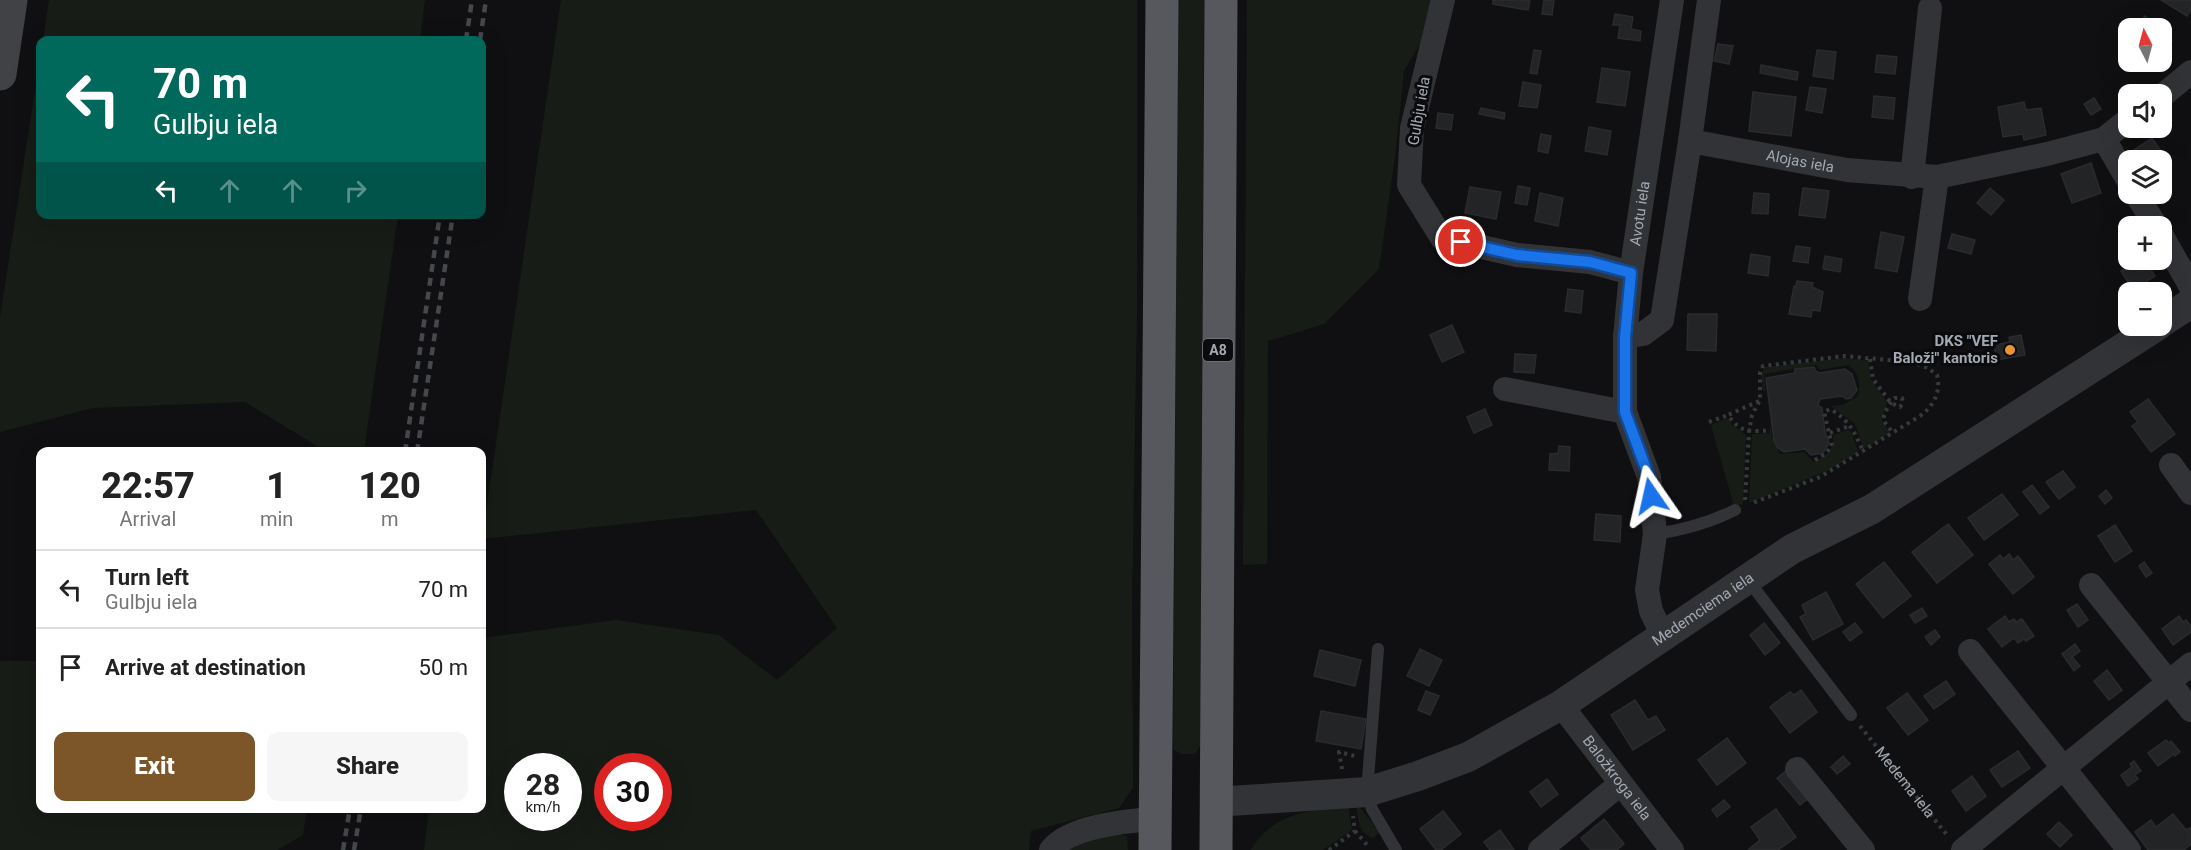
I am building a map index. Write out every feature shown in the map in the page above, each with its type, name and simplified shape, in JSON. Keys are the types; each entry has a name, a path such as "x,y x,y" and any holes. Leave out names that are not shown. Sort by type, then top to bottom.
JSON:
{"highway":[{"path":"1155,834 1162,0"},
{"name":"A8","path":"1216,850 1221,0"}],"main road":[{"path":"0,74 11,0"}],"street":[{"name":"Gulbju iela","path":"1443,0 1412,128 1409,184 1442,238 1517,255 1590,262 1631,273"},
{"name":"Avotu iela","path":"1664,638 1650,611 1647,590 1655,534 1649,477 1625,412 1625,337 1631,273 1672,0"},
{"path":"1625,337 1643,334 1662,320 1709,0"},
{"path":"1912,177 1930,8"},
{"path":"2172,88 2191,72"},
{"name":"Alojas iela","path":"1690,141 1847,170 1912,177 1937,177 2048,154 2104,139 2118,128"},
{"path":"2104,139 2118,163"},
{"path":"1920,299 1937,177"},
{"path":"2172,254 2191,287"},
{"path":"2172,315 2191,303"},
{"name":"Medemciema iela","path":"1215,802 1360,802 1468,757 1562,705 1664,638 1747,578 1792,549 1872,509 2141,336"},
{"path":"1505,389 1625,412"},
{"path":"2171,465 2191,493"},
{"path":"2091,585 2191,710"},
{"path":"1970,651 2129,850"},
{"path":"1958,846 2064,768 2191,664"},
{"name":"Baložkroga iela","path":"1562,705 1672,850"},
{"path":"1797,769 1863,850"},
{"path":"1540,850 1620,784"},
{"path":"1051,850 1055,845 1084,830 1126,821 1155,834"}],"lane":[{"path":"1655,534 1681,531 1713,521 1735,510"},
{"path":"1747,578 1851,715"},
{"path":"1378,649 1368,759 1360,802 1372,809 1396,850"}],"path":[{"path":"1844,356 1870,359 1911,362 1928,368 1938,375 1938,393 1930,407 1920,416 1820,477 1744,507 1749,432 1752,415 1760,400 1760,372 1763,366 1844,356"},
{"path":"1870,359 1873,379 1891,403 1883,420 1893,433"},
{"path":"1709,422 1760,400"},
{"path":"1815,460 1832,446 1824,412 1830,409 1853,428 1863,451"},
{"path":"1728,415 1737,427 1749,432 1771,431"},
{"path":"1830,433 1849,426"},
{"name":"Medema iela","path":"1851,715 1958,846"},
{"path":"1344,773 1339,752 1368,759"},
{"path":"1329,850 1355,831 1360,802"},
{"path":"1355,831 1368,846"}],"shaded area":[{"path":"49,0 425,0 420,36 44,36"},
{"path":"561,0 1137,0 1137,313 1132,602 1133,788 1119,808 1031,831 1029,850 424,850 429,813 486,813 486,637 616,620 719,635 777,680 837,628 756,510 486,539 486,512"},
{"path":"1178,0 1204,0 1200,746 1195,754 1182,754 1174,750 1173,741"},
{"path":"1247,0 1439,0 1436,17 1404,71 1396,149 1379,269 1324,324 1268,341 1267,564 1243,565"},
{"path":"36,83 36,219 397,219 365,447 318,447 245,402 93,408 0,432 0,318"},
{"path":"1844,358 1868,361 1871,379 1887,402 1882,420 1890,433 1866,448 1863,447 1855,424 1831,406 1843,405 1858,396 1858,379 1855,371 1848,365 1820,370 1816,365 1764,374 1766,391 1763,391 1761,374 1765,367"},
{"path":"1728,418 1731,424 1746,435 1743,504 1734,506 1711,425"},
{"path":"1851,431 1858,452 1827,471 1749,503 1752,434 1771,433 1780,454 1804,452 1814,462 1831,449 1833,435"},
{"path":"0,661 36,661 36,813 306,813 303,835 277,850 0,850"},
{"path":"1348,804 1352,830 1323,850 1251,850 1260,837 1281,821 1306,812"},
{"path":"1358,805 1379,832 1374,838 1365,833 1360,826 1356,806"},
{"path":"1115,834 1127,836 1128,850 1068,850 1096,837"}],"building":[{"path":"1493,0 1530,0 1528,10 1493,4"},
{"path":"1544,0 1554,0 1552,15 1542,14"},
{"path":"2161,0 2191,0 2191,9 2187,16"},
{"path":"1615,14 1633,17 1631,29 1641,31 1640,41 1618,38 1620,25 1613,25"},
{"path":"1718,44 1733,46 1729,64 1714,61"},
{"path":"1534,50 1541,51 1537,74 1530,73"},
{"path":"1817,50 1836,52 1833,79 1813,76"},
{"path":"1877,55 1897,57 1895,74 1875,72"},
{"path":"1761,65 1798,72 1797,80 1760,73"},
{"path":"1602,68 1630,72 1625,106 1597,102"},
{"path":"1523,82 1541,85 1537,108 1519,106"},
{"path":"1810,87 1826,89 1822,113 1806,110"},
{"path":"1753,92 1796,97 1791,136 1749,131"},
{"path":"1874,96 1895,98 1893,119 1872,117"},
{"path":"2094,98 2101,109 2091,115 2084,104"},
{"path":"2024,102 2026,110 2041,108 2046,135 2024,140 2023,134 2003,137 1998,107"},
{"path":"1481,108 1505,113 1504,119 1479,114"},
{"path":"1438,113 1453,115 1451,130 1436,128"},
{"path":"1589,127 1611,131 1607,155 1585,151"},
{"path":"1541,134 1551,136 1548,153 1538,151"},
{"path":"2152,138 2160,150 2134,150"},
{"path":"2091,163 2101,193 2072,203 2061,174"},
{"path":"1518,186 1530,188 1527,205 1515,203"},
{"path":"1470,187 1501,192 1496,219 1465,213"},
{"path":"1803,188 1829,191 1825,218 1799,215"},
{"path":"1990,188 2004,200 1991,215 1977,203"},
{"path":"1540,193 1563,198 1558,226 1535,221"},
{"path":"1754,193 1769,194 1768,214 1752,213"},
{"path":"1881,232 1904,237 1897,272 1875,268"},
{"path":"1952,234 1975,240 1971,254 1948,248"},
{"path":"1796,246 1810,248 1808,263 1793,261"},
{"path":"1751,254 1770,257 1768,276 1748,273"},
{"path":"1825,256 1842,259 1840,272 1823,269"},
{"path":"2151,270 2155,276 2146,282 2128,282 2121,271"},
{"path":"1797,281 1813,283 1812,287 1823,292 1820,311 1812,310 1811,317 1789,314"},
{"path":"1568,289 1583,291 1581,313 1565,311"},
{"path":"1688,314 1717,314 1716,351 1687,350"},
{"path":"1452,325 1464,352 1442,362 1430,335"},
{"name":"DKS \"VEF Baloži\" kantoris","path":"2021,335 2025,355 1997,360 1994,345 2010,342 2009,337"},
{"path":"1515,354 1536,355 1534,373 1514,372"},
{"path":"1814,367 1819,373 1845,369 1852,374 1857,390 1851,398 1846,399 1842,396 1820,399 1818,405 1822,408 1829,443 1823,453 1811,455 1805,449 1784,452 1777,447 1774,440 1766,378 1795,373 1795,369"},
{"path":"2148,399 2175,434 2151,452 2132,426 2138,422 2130,412"},
{"path":"1485,409 1492,425 1474,433 1467,417"},
{"path":"1559,446 1570,447 1569,471 1549,470 1550,454 1558,453"},
{"path":"2063,471 2075,487 2059,499 2046,482"},
{"path":"2032,485 2049,507 2040,514 2023,492"},
{"path":"2106,490 2112,498 2105,504 2099,496"},
{"path":"2002,494 2018,515 1984,540 1968,518"},
{"path":"1596,514 1621,516 1620,542 1594,540"},
{"path":"1948,524 1973,555 1937,583 1912,552"},
{"path":"2115,525 2132,551 2115,562 2098,536"},
{"path":"2009,554 2013,560 2018,556 2034,577 2013,594 1989,564 2000,555 2003,559"},
{"path":"1884,562 1911,596 1883,618 1856,584"},
{"path":"2144,562 2152,573 2146,577 2139,566"},
{"path":"1826,592 1843,624 1813,640 1800,617 1806,614 1802,605"},
{"path":"2077,604 2088,620 2078,627 2067,610"},
{"path":"1922,608 1927,616 1915,623 1910,615"},
{"path":"2005,616 2009,622 2022,619 2034,636 2018,643 2014,638 2002,647 1988,629"},
{"path":"2179,616 2183,622 2186,620 2191,626 2191,632 2173,645 2162,629"},
{"path":"1764,623 1780,643 1765,655 1750,635"},
{"path":"1855,623 1862,632 1850,641 1843,632"},
{"path":"1935,630 1940,637 1931,645 1925,637"},
{"path":"2075,644 2080,651 2072,657 2080,666 2074,671 2062,654"},
{"path":"1420,649 1442,660 1429,686 1407,676"},
{"path":"1320,650 1361,660 1355,686 1314,676"},
{"path":"2107,670 2122,690 2109,700 2094,681"},
{"path":"1946,681 1955,694 1934,709 1924,696"},
{"path":"1801,690 1817,712 1790,733 1770,707 1790,692 1794,695"},
{"path":"1426,691 1439,696 1430,715 1418,710"},
{"path":"1907,693 1928,720 1908,735 1887,708"},
{"path":"1635,700 1648,720 1656,716 1665,730 1633,750 1611,715"},
{"path":"1321,711 1366,719 1361,749 1316,741"},
{"path":"1727,738 1746,763 1717,785 1698,760"},
{"path":"2166,740 2169,743 2171,741 2180,752 2158,766 2148,753"},
{"path":"2018,751 2030,768 2002,787 1990,770"},
{"path":"1843,756 1850,764 1837,774 1831,767"},
{"path":"2134,761 2141,771 2135,775 2138,779 2128,786 2121,775 2132,767 2130,764"},
{"path":"1787,770 1810,797 1800,805 1777,778"},
{"path":"1972,776 1986,796 1966,811 1952,791"},
{"path":"1547,779 1558,794 1541,807 1530,792"},
{"path":"1724,800 1730,807 1717,817 1712,810"},
{"path":"1776,809 1796,837 1778,850 1748,850 1760,840 1751,827"},
{"path":"1443,811 1461,834 1441,850 1436,850 1420,829"},
{"path":"2173,814 2186,830 2191,829 2191,844 2184,850 2148,850 2135,832 2151,820 2156,827"},
{"path":"1604,819 1624,844 1617,850 1591,850 1581,838"},
{"path":"2059,822 2072,835 2060,847 2047,834"},
{"path":"1500,830 1514,850 1490,850 1484,842"}],"railway":[{"path":"467,36 472,0"},
{"path":"481,36 486,0"},
{"path":"406,447 439,219"},
{"path":"418,447 452,219"},
{"path":"343,850 349,813"},
{"path":"354,850 360,813"}],"place":[{"name":"DKS \"VEF Baloži\" kantoris","path":"2010,350"}],"route":[{"path":"1461,242 1517,255 1590,262 1631,273 1625,337 1625,412 1649,477 1651,496"}]}
